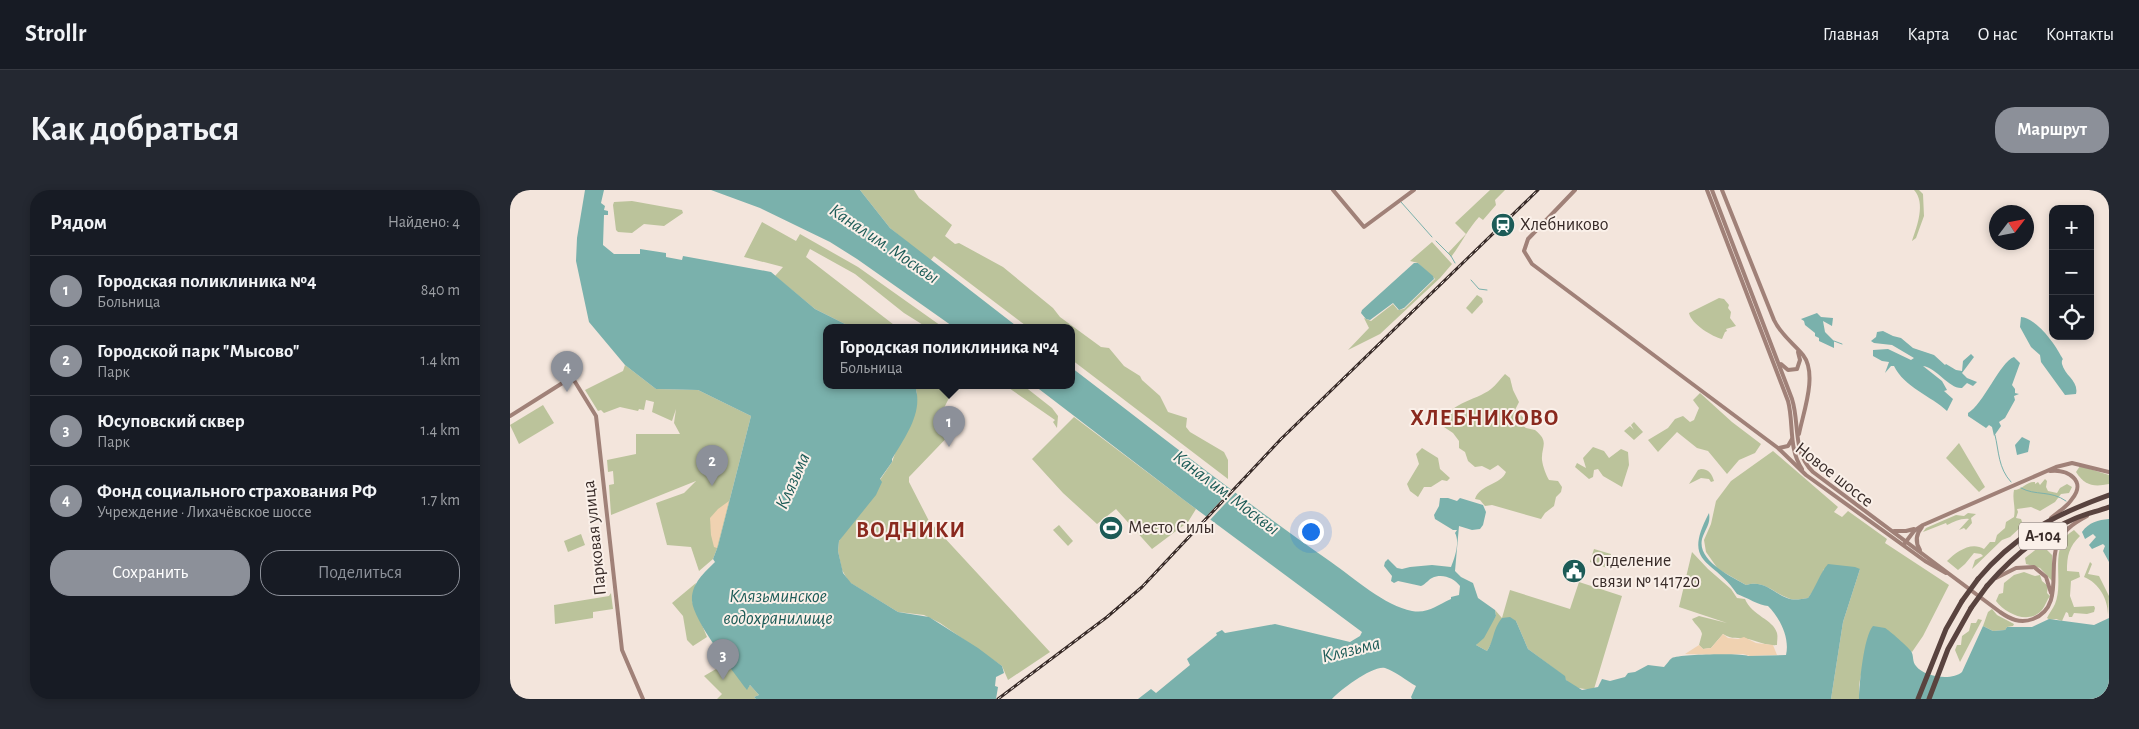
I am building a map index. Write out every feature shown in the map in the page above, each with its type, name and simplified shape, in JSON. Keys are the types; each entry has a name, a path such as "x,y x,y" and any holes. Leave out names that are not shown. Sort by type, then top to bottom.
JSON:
{"highway":[{"name":"А-104","path":"1918,699 1946,629 1962,601 1993,561 2048,520 2109,495"},
{"name":"А-104","path":"1929,699 1954,637 1971,608 2008,563 2038,538 2077,518 2109,507"}],"main road":[{"path":"1333,190 1364,227 1414,190"},
{"name":"Новое шоссе","path":"1575,190 1525,244 1525,255 1536,268 1778,448 1806,475 1890,532"},
{"path":"1707,190 1730,243"},
{"path":"1712,190 1788,401 1792,439 1798,462 1803,470 1817,482"},
{"path":"1722,190 1774,320 1784,337 1806,360 1810,378 1798,442"},
{"name":"Новое шоссе","path":"1730,243 1774,350 1794,406 1801,457 1812,471 1890,532 1958,581"},
{"path":"1774,350 1783,367 1793,370 1800,363 1800,357 1795,348"},
{"name":"Парковая улица","path":"510,416 572,377 596,416 622,650 643,699"},
{"path":"1778,448 1786,448 1792,439"},
{"path":"1890,532 1906,531 1923,525 2056,467 2072,464 2109,472"},
{"path":"2041,474 2058,470 2066,472 2074,478 2077,485 2072,500 2048,520"},
{"path":"1958,581 2000,612 2015,620 2028,621 2039,616 2050,603 2052,597 2055,556 2060,539 2074,523 2094,513"},
{"path":"1905,543 1914,531 1923,525"},
{"path":"1923,525 1918,532 1917,540 1918,546 1924,554"},
{"name":"Новое шоссе","path":"1905,543 1924,554 1958,581"},
{"path":"1988,585 2008,571 2028,566 2040,571 2046,577 2052,597"}],"green space":[{"path":"860,190 914,190 919,198 952,225 945,236 955,244 959,243 1003,267 1070,324 1024,324 934,256 930,261 890,228"},
{"path":"1490,190 1505,190 1495,200 1496,205 1483,220 1479,217 1451,257 1448,253 1466,234 1455,223"},
{"path":"1914,190 1919,190 1923,194 1924,216 1916,238 1912,241 1920,208 1918,195"},
{"path":"632,201 682,210 683,213 664,226 644,224 632,233 618,232 616,230 614,202"},
{"path":"762,222 796,241 800,234 858,267 938,324 922,324 904,313 855,274 810,249 806,257 893,324 845,324 815,309 775,276 783,267 744,257"},
{"path":"1432,242 1452,264 1440,278 1380,334 1348,350 1369,328 1364,318 1371,321 1393,304 1398,310 1404,309 1435,279 1418,263 1410,261"},
{"path":"1477,295 1482,298 1483,302 1472,314 1466,308"},
{"path":"1719,298 1724,299 1729,305 1730,318 1736,326 1726,329 1727,331 1722,339 1713,336 1698,326 1689,313"},
{"path":"1075,328 1101,347 1109,348 1124,366 1140,376 1160,396 1168,412 1187,418 1186,427 1190,432 1224,452 1228,460 1228,479 1075,362"},
{"path":"625,365 656,389 698,390 751,416 718,546 713,559 699,571 691,547 667,545 656,503 684,493 696,481 611,515 609,485 614,484 613,471 608,472 607,460 636,454 636,434 680,434 674,423 676,409 672,421 652,412 654,402 646,400 644,410 639,409 638,411 620,407 604,413 601,410 598,411 585,390 623,371"},
{"path":"1505,374 1510,378 1519,402 1515,410 1524,418 1522,425 1535,430 1544,441 1542,460 1549,480 1558,481 1562,487 1561,492 1556,497 1554,506 1541,519 1492,505 1485,506 1480,500 1475,499 1481,490 1500,480 1506,472 1498,465 1490,470 1482,466 1475,467 1468,461 1465,452 1459,448 1459,441 1453,433 1444,427 1445,419 1449,413 1491,389"},
{"path":"916,389 953,390 944,408 958,426 909,477 909,482 929,521 1050,652 1008,680 1002,666 940,623 924,615 898,612 849,582 842,570 838,551 839,541 892,462 917,393"},
{"path":"1010,389 1028,389 1052,408 1058,416 1057,428 1053,422 1055,420"},
{"path":"1700,393 1732,422 1761,444 1755,453 1739,460 1727,474 1708,451 1697,448 1677,432 1658,452 1648,440 1668,428 1675,419 1683,416 1690,422 1694,420 1699,408 1693,400"},
{"path":"543,405 554,423 519,444 510,425"},
{"path":"1074,417 1196,509 1188,522 1152,549 1116,509 1097,524 1063,493 1032,459"},
{"path":"1634,422 1643,432 1634,440 1624,431 1630,426 1634,430 1631,425"},
{"path":"1959,443 1985,487 1979,492 1946,458"},
{"path":"1593,447 1604,451 1609,458 1621,449 1628,452 1629,465 1622,487 1603,476 1598,469 1594,470 1593,477 1589,479 1575,467 1577,463 1586,468 1583,458"},
{"path":"1422,448 1438,458 1440,469 1450,478 1447,481 1442,480 1431,487 1424,487 1418,497 1410,491 1407,484 1419,464 1416,454"},
{"path":"1773,451 1838,507 1834,512 1842,517 1848,511 1887,539 1885,543 1949,585 1923,636 1912,652 1885,629 1868,639 1859,685 1859,699 1831,699 1843,622 1860,569 1824,569 1818,584 1808,598 1798,600 1782,596 1763,585 1746,585 1718,569 1706,552 1704,540 1711,524 1716,501 1731,481"},
{"path":"2080,466 2109,475 2109,484 2094,485 2086,483 2076,472"},
{"path":"1698,470 1710,472 1714,481 1711,482 1709,479 1701,478 1689,484"},
{"path":"2045,479 2048,491 2057,493 2060,488 2067,484 2072,487 2069,493 2061,494 2055,502 2040,511 2031,507 2017,509 2016,518 2021,519 2023,525 2010,537 2002,540 1972,569 1975,560 1983,556 1981,554 1974,553 1958,570 1947,561 1955,554 1969,547 1974,546 1984,549 1990,542 1995,542 1997,535 2005,528 2006,522 2014,517 2014,490 2020,489 2032,482 2035,482 2035,484 2038,482 2040,485"},
{"path":"1968,513 1976,514 1971,518 1972,523 1966,530 1964,528 1959,530 1969,519 1947,525 1946,523 1923,532 1926,528 1956,515 1964,516"},
{"path":"1059,525 1073,541 1068,546 1053,530"},
{"path":"2074,530 2080,536 2069,552 2067,571 2079,572 2080,577 2071,581 2070,596 2074,607 2094,606 2094,612 2087,614 2074,613 2072,617 2069,617 2066,612 2062,621 2050,620 2047,618 2058,595 2058,564 2061,545"},
{"path":"581,534 585,545 568,552 564,541"},
{"path":"2039,547 2044,547 2052,555 2052,581 2040,568 2026,564 2025,558"},
{"path":"1594,549 1611,554 1607,568 1590,562"},
{"path":"1692,552 1731,589 1737,598 1745,599 1752,610 1775,628 1777,645 1732,638 1723,634 1711,648 1703,649 1699,645 1702,634 1692,619 1699,616 1727,623 1679,607"},
{"path":"2090,562 2092,564 2088,574 2099,576 2109,596 2108,615 2108,609 2102,592 2094,583 2084,577"},
{"path":"2024,572 2035,576 2040,575 2042,581 2048,586 2047,593 2050,596 2042,610 2031,617 2012,614 1996,601 1999,594 2003,593 2004,583 2014,575"},
{"path":"1579,582 1622,596 1594,689 1572,686 1564,676 1528,649 1516,621 1493,640 1487,651 1476,645 1496,616 1495,610 1502,618 1510,590 1570,609"},
{"path":"696,583 692,601 707,637 693,646 687,640 683,616 672,603"},
{"path":"611,593 613,609 593,612 593,618 555,624 554,605 609,596"},
{"path":"1992,609 1997,615 2014,624 2013,626 2007,627 2005,630 1993,631 1983,626 1988,612"},
{"path":"1978,619 1982,620 1960,662 1955,650 1957,645 1961,645 1962,636 1969,631 1971,623 1976,623"},
{"path":"728,662 747,689 750,685 759,695 754,697 756,699 717,699 722,694 704,676"}],"sand":[{"path":"729,501 717,548 714,547 711,535 710,518"},
{"path":"1723,634 1728,638 1738,639 1744,637 1756,643 1773,645 1777,655 1685,654 1699,645 1703,649 1711,648"}],"water":[{"name":"Клязьминское водохранилище","path":"585,190 604,190 601,203 605,206 604,210 608,211 608,215 604,215 603,245 614,254 640,254 640,249 666,253 666,257 682,260 683,256 771,272 815,309 845,324 823,324 823,389 916,389 917,405 912,424 892,462 880,479 882,482 876,495 839,541 838,551 843,573 851,583 898,612 929,617 978,648 1002,666 1004,673 996,677 995,686 998,687 996,699 756,699 754,697 759,695 750,685 747,690 699,621 694,610 692,595 696,584 715,562 713,559 751,416 698,390 656,389 625,365 589,322 576,261 577,238"},
{"name":"Канал им. Москвы","path":"711,190 860,190 890,228 1014,324 949,324 830,242 760,208"},
{"path":"1414,263 1418,263 1434,279 1404,308 1399,310 1393,303 1370,320 1366,319 1361,313 1362,310"},
{"path":"1817,313 1821,317 1833,318 1832,326 1823,321 1825,332 1834,341 1834,348 1819,341 1815,333 1801,319"},
{"path":"2021,317 2027,318 2044,332 2063,359 2062,364 2076,386 2076,394 2065,395 2041,362 2040,355 2031,347 2020,327"},
{"path":"1883,331 1901,338 1913,348 1934,355 1945,365 1956,370 1962,371 1963,361 1971,354 1974,357 1962,373 1967,378 1977,382 1973,386 1967,383 1962,388 1957,387 1933,370 1923,366 1942,381 1947,390 1944,391 1953,399 1947,411 1911,386 1894,366 1891,366 1885,373 1889,362 1882,361 1873,356 1873,350 1888,349 1911,360 1914,358 1892,345 1871,341 1876,337 1877,332"},
{"path":"2014,357 2020,363 2012,385 2015,393 2019,394 2014,396 2015,400 2005,418 1999,422 2001,426 1994,436 1992,427 1989,425 1986,428 1968,416 1968,413 1980,402 2003,367"},
{"path":"1075,370 1265,515 1370,591 1391,603 1412,611 1418,612 1432,608 1451,599 1451,597 1459,595 1460,586 1444,576 1432,578 1421,586 1398,581 1394,583 1391,581 1392,576 1384,566 1385,562 1388,559 1397,568 1402,569 1432,565 1451,567 1456,550 1457,541 1455,533 1457,530 1453,530 1435,519 1434,515 1439,506 1440,498 1457,501 1460,498 1483,505 1486,512 1480,529 1472,530 1459,526 1455,571 1461,577 1473,583 1478,598 1495,610 1496,616 1484,638 1476,645 1487,651 1502,618 1510,617 1516,621 1528,649 1565,676 1566,680 1582,690 1598,687 1602,679 1610,681 1625,677 1628,673 1635,672 1648,665 1664,667 1672,658 1677,657 1711,654 1748,656 1786,655 1787,642 1783,629 1768,606 1761,605 1737,594 1728,582 1704,560 1699,552 1698,543 1701,530 1709,513 1708,523 1702,539 1702,547 1705,554 1717,567 1746,585 1763,585 1787,598 1808,598 1828,564 1860,569 1843,622 1831,699 1412,699 1411,697 1416,686 1385,668 1380,668 1365,674 1349,684 1332,699 1138,699 1151,689 1156,693 1190,665 1187,659 1217,635 1216,633 1222,630 1225,633 1275,624 1350,642 1360,636 1362,632 1184,500 1039,389 1075,389"},
{"path":"2022,437 2030,441 2028,452 2017,455 2015,445"},
{"path":"2109,519 2109,562 2103,551 2105,546 2103,544 2092,549 2089,545 2096,537 2093,534 2085,539 2082,532 2094,522"},
{"path":"2109,618 2109,699 1859,699 1865,649 1873,626 1885,628 1903,642 1911,651 1913,661 1920,670 1931,675 1945,677 1962,672 1983,626 1993,631 2005,630 2007,627 2032,627 2049,619 2094,625"}],"pier":[{"path":"1233,487 1237,491 1209,521 1205,518"}],"waterway":[{"path":"1401,202 1432,237"},
{"path":"1436,241 1451,256 1455,263"},
{"path":"1471,280 1479,289 1487,290"},
{"path":"1834,341 1842,344"},
{"path":"1995,435 2001,465 2011,482"},
{"path":"2021,488 2032,492 2055,495 2066,501"}],"railway":[{"path":"998,699 1107,617 1142,587 1281,439 1538,190"}],"place":[{"name":"Хлебниково","path":"1503,225"},
{"name":"Фонд социального страхования РФ","path":"567,392"},
{"name":"Городская поликлиника №4","path":"949,447"},
{"name":"Городской парк \"Мысово\"","path":"712,486"},
{"name":"Место Силы","path":"1111,528"},
{"name":"Отделение связи № 141720","path":"1574,571"},
{"name":"Юсуповский сквер","path":"723,680"}],"district":[{"name":"ХЛЕБНИКОВО","path":"1485,418"},
{"name":"ВОДНИКИ","path":"911,530"}],"water label":[{"name":"Клязьма","path":"793,481"},
{"name":"Клязьма","path":"1351,650"}]}
